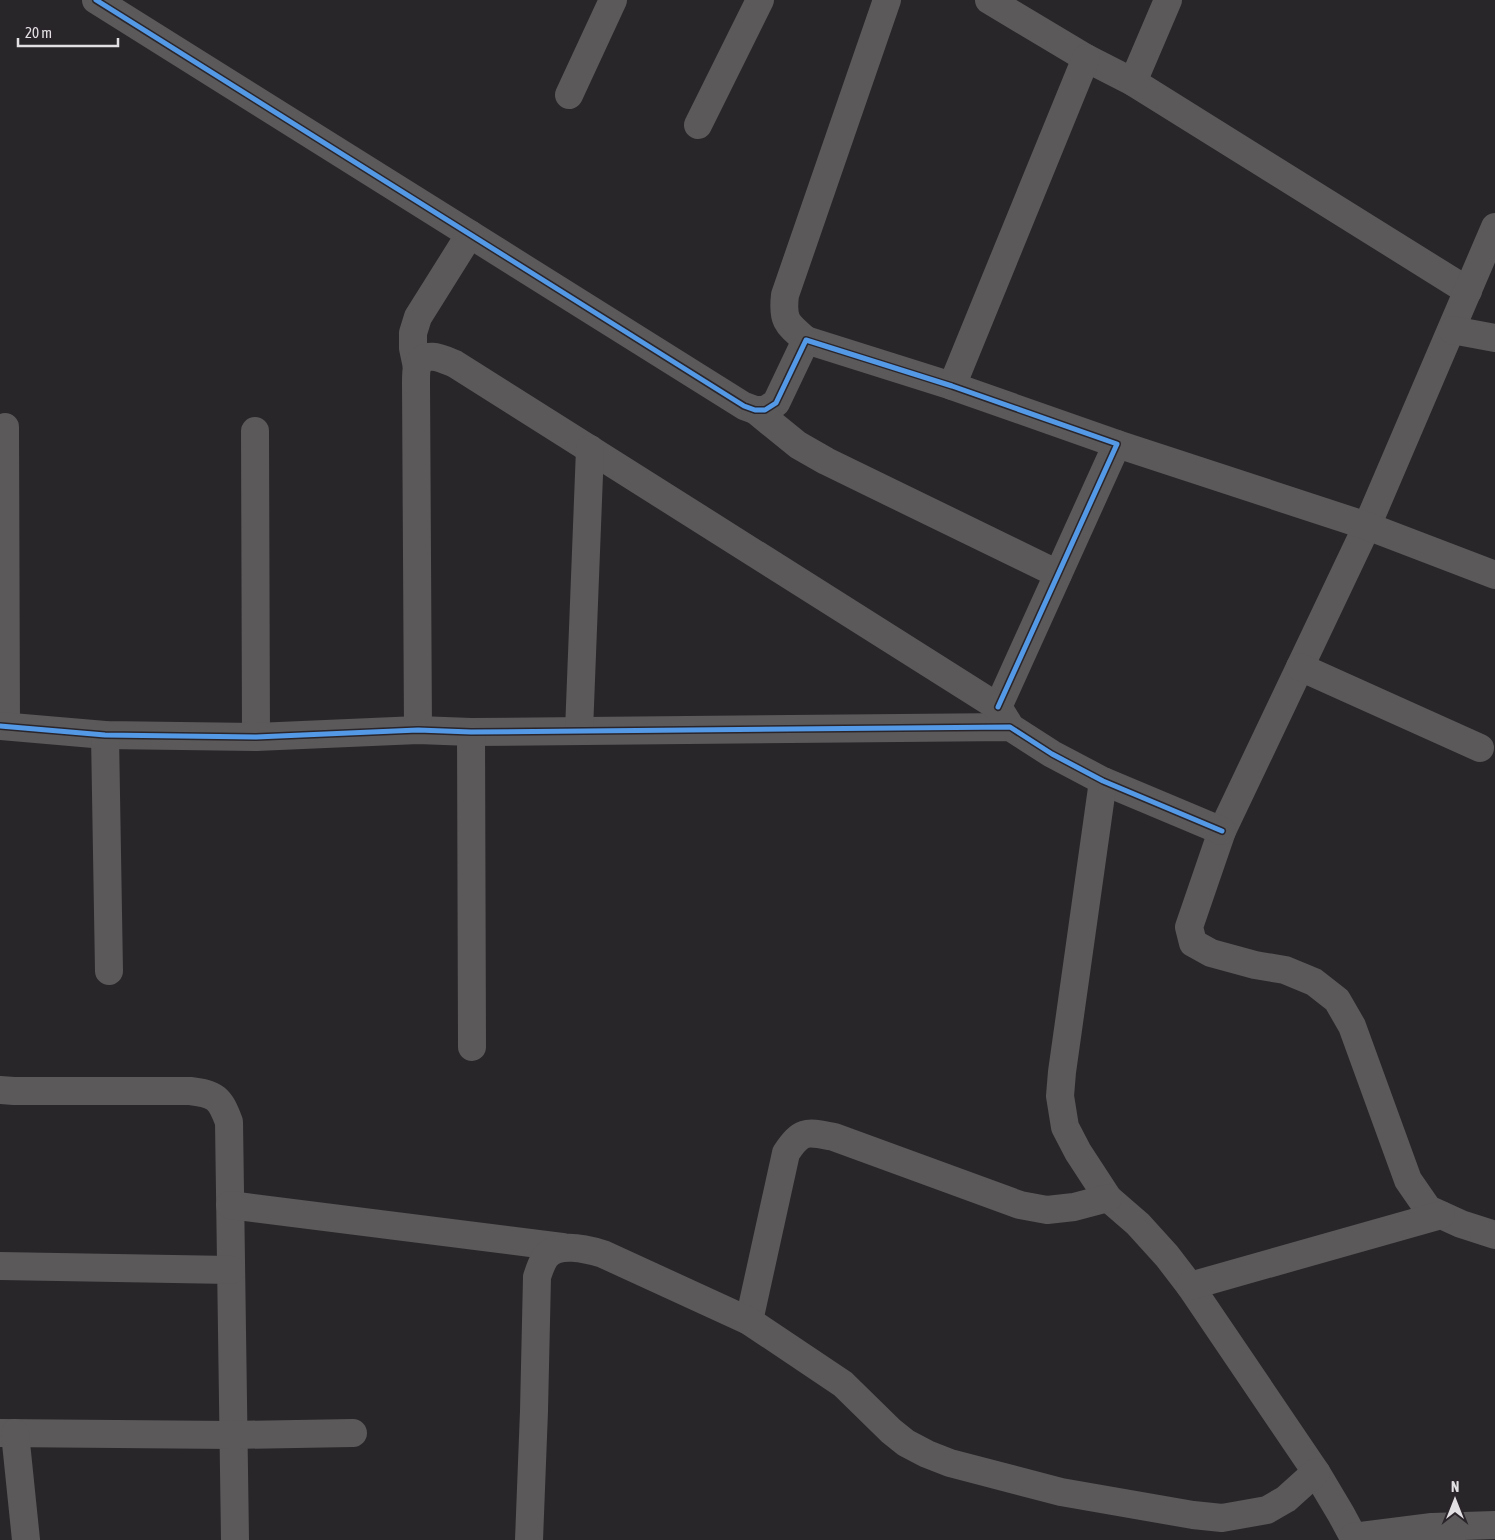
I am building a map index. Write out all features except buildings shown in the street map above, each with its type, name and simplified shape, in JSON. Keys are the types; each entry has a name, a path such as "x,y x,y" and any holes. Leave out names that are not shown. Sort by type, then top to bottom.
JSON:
{"street":[{"path":"569,95 613,0"},
{"path":"698,125 760,0"},
{"path":"887,0 785,295 783,311 790,326 806,340 952,386 1117,444 1367,526 1495,575"},
{"path":"989,0 1086,58 1133,82 1468,291"},
{"path":"1133,82 1168,0"},
{"path":"102,2 744,406 755,410 798,444 826,461 1058,574"},
{"path":"952,386 1086,58"},
{"path":"1495,227 1367,526 1222,831 1189,927 1193,943 1211,953 1255,965 1286,970 1314,982 1337,1000 1352,1026 1408,1180 1428,1209 1461,1224 1495,1235"},
{"path":"418,730 417,367 413,348 413,334 418,317 470,234"},
{"path":"1452,330 1495,338"},
{"path":"755,410 765,410 776,403 806,340"},
{"path":"417,367 424,358 435,355 455,364 590,449 1004,717 1052,754 1103,781 1222,831"},
{"path":"5,427 3,726 105,735 256,737 418,730 471,732 579,731 1004,717"},
{"path":"255,431 256,737"},
{"path":"1004,717 1058,574 1117,444"},
{"path":"579,731 590,449"},
{"path":"1300,667 1480,748"},
{"path":"471,732 472,1047"},
{"path":"105,735 109,971"},
{"path":"1103,781 1063,1062 1060,1096 1065,1127 1078,1152 1108,1198 1138,1224 1167,1256 1190,1286 1316,1472 1354,1539 1432,1527 1495,1525"},
{"path":"0,1090 14,1092 208,1093 222,1104 229,1122 235,1540"},
{"path":"749,1321 786,1153 796,1137 811,1132 834,1137 1020,1205 1047,1210 1074,1208 1108,1198"},
{"path":"230,1205 562,1247 586,1248 749,1321 843,1384 876,1417 906,1443 927,1454 950,1463 1061,1492 1193,1515 1222,1518 1267,1510 1286,1499 1316,1472"},
{"path":"1190,1286 1441,1215"},
{"path":"528,1540 534,1411 537,1276 545,1257 562,1247"},
{"path":"0,1266 231,1270"},
{"path":"26,1540 7,1433 353,1434"}],"cycle path":[{"path":"96,0 744,406 755,410 765,410 776,403 806,340 952,386 1117,444 998,707"},
{"path":"0,726 105,735 256,737 418,730 471,732 1010,727 1052,754 1103,781 1222,831"}]}
